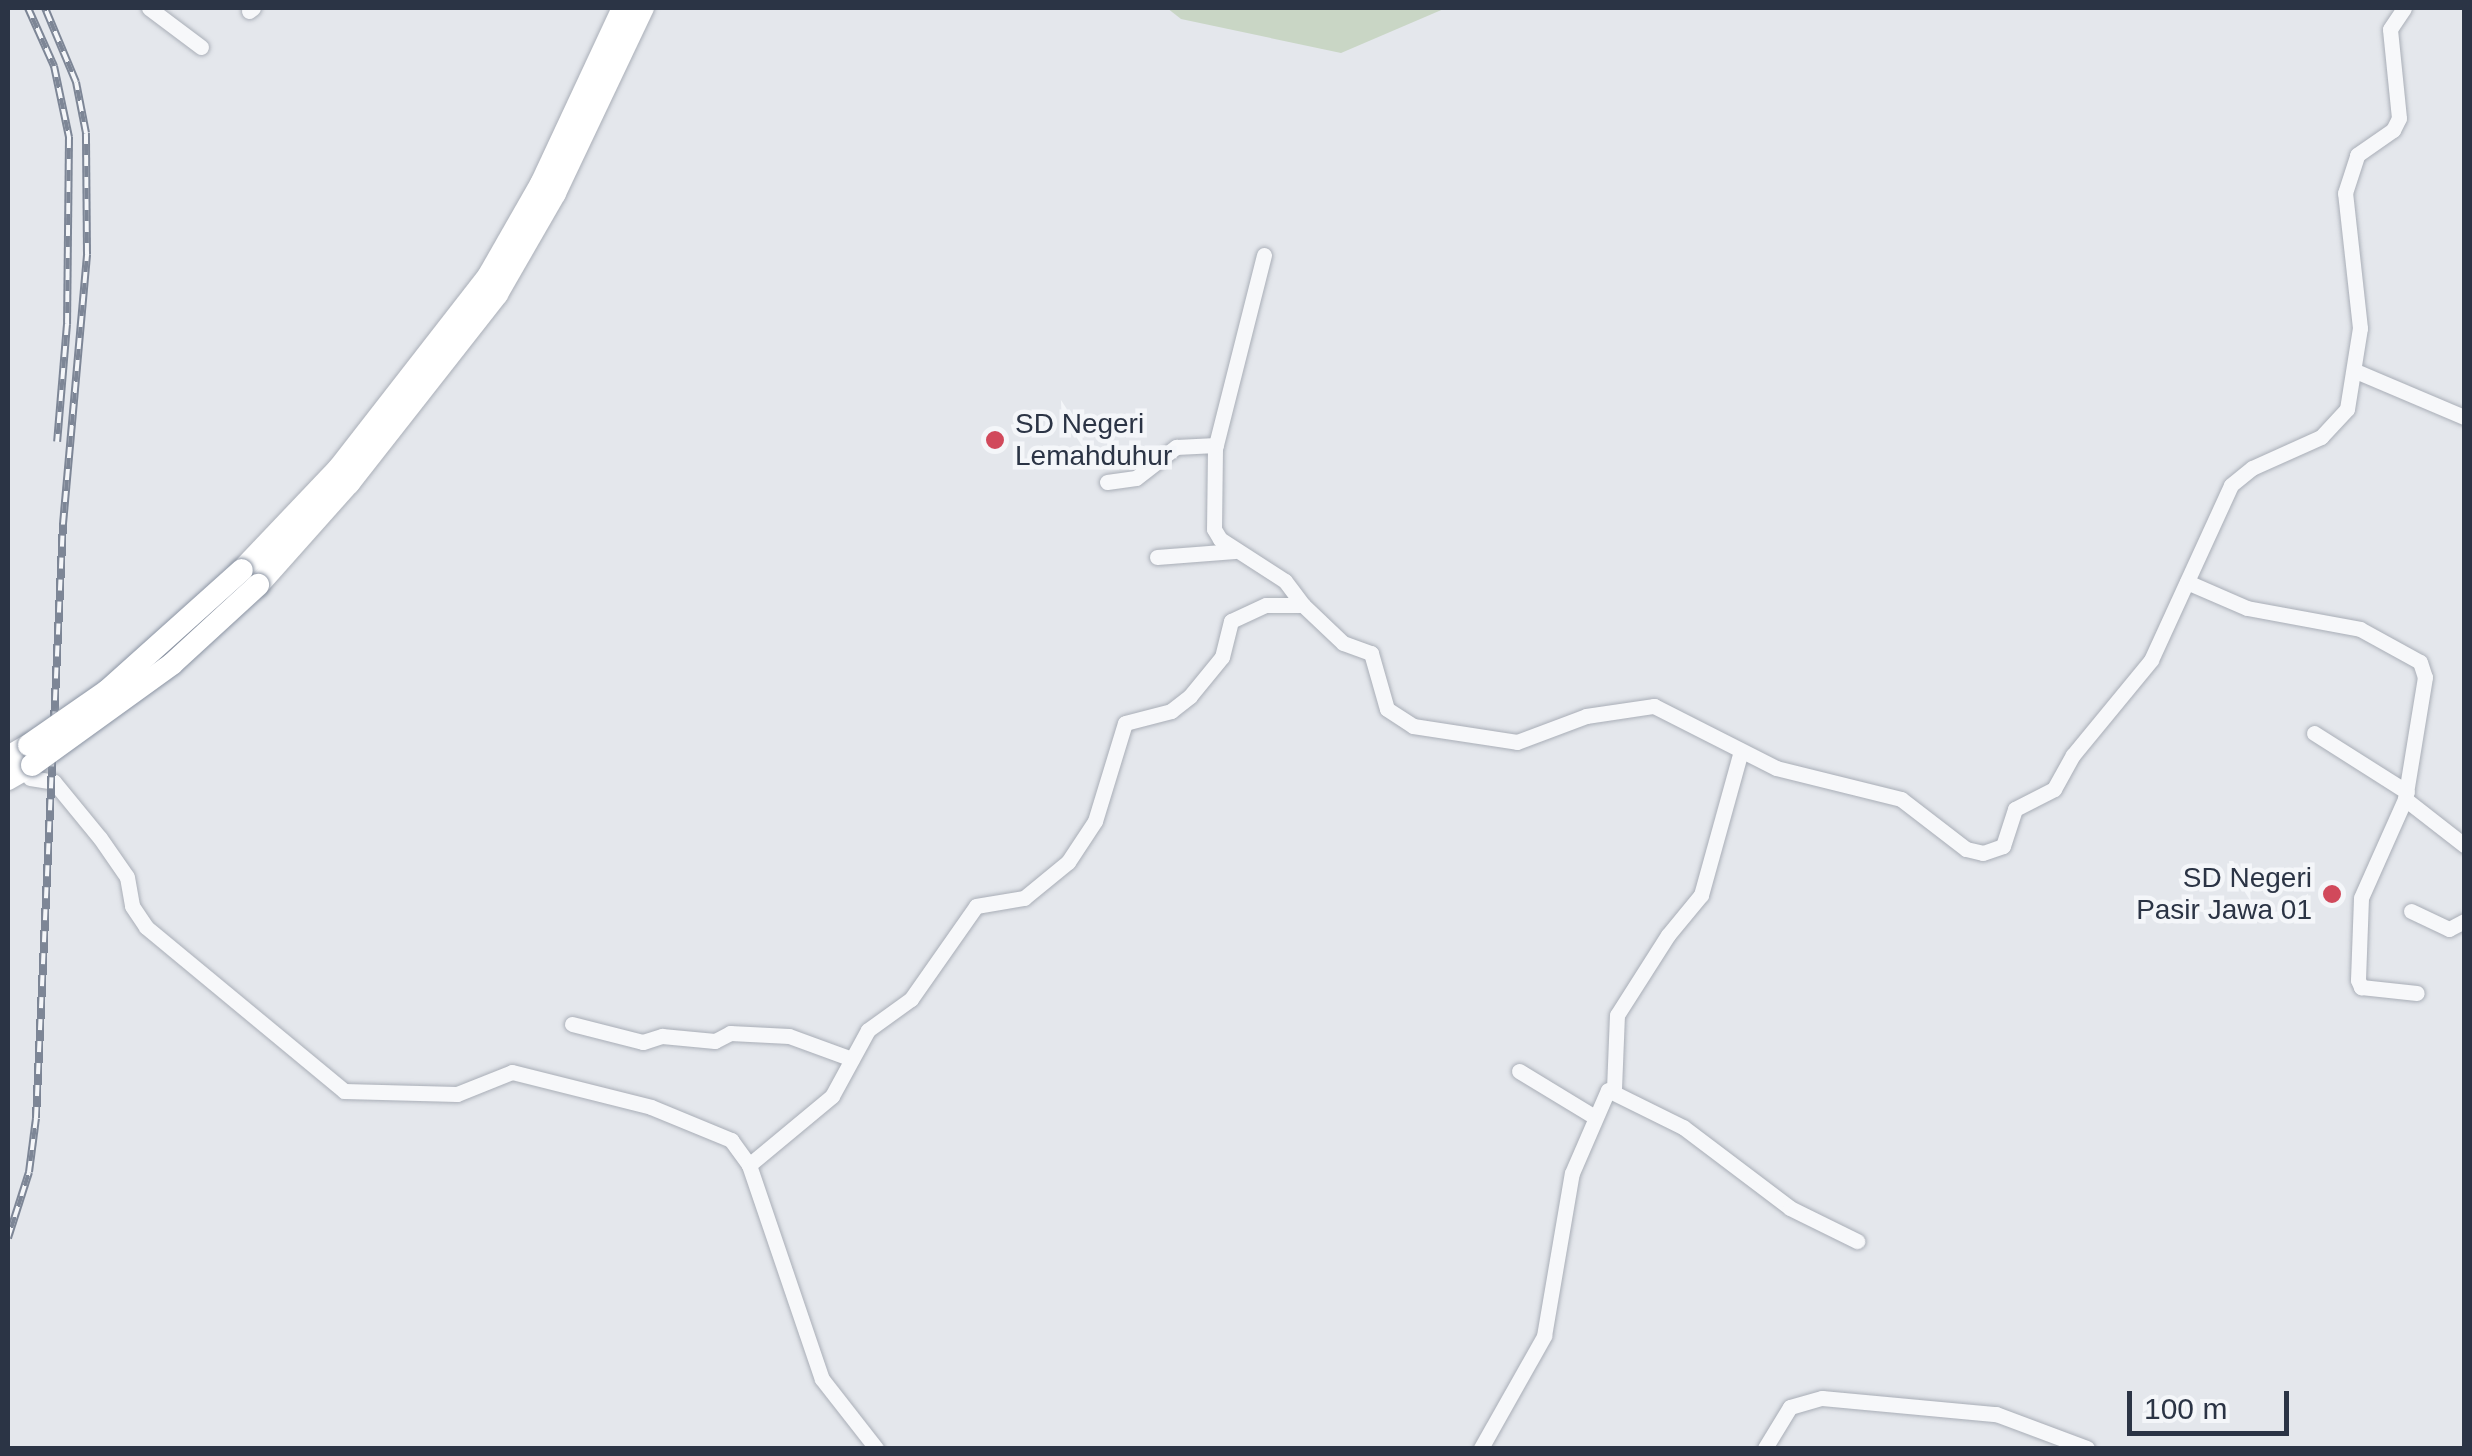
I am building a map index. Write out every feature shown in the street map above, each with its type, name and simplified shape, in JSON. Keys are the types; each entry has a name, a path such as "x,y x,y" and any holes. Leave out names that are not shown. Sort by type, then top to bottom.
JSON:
{"highway":[{"path":"8,757 25,767 172,664 250,578 489,274 541,184 623,8"},
{"path":"250,578 350,483 498,294 555,193 643,8"}],"street":[{"path":"149,8 200,47"},
{"path":"170,23 183,8"},
{"path":"1264,254 1240,370 1216,445 1216,534 1285,581 1342,643 1371,654 1387,709 1413,726 1506,743 1542,737 1597,714 1654,706 1791,772 1895,796 1959,846 1993,851 2008,839 2016,809 2054,789 2073,755 2144,671 2231,486 2332,428 2352,400 2358,372 2359,302 2344,193 2357,155 2393,130 2399,118 2390,29 2404,8"},
{"path":"2358,372 2464,417"},
{"path":"1107,482 1136,478 1176,448 1216,445"},
{"path":"1157,557 1244,551"},
{"path":"2187,582 2247,608 2360,628 2424,666 2406,796 2362,898 2358,980 2361,987 2416,993"},
{"path":"749,1164 832,1096 872,1027 915,994 976,906 1028,896 1074,855 1097,816 1125,722 1171,711 1190,696 1222,657 1231,620 1241,612 1303,604"},
{"path":"2314,733 2406,796 2464,846"},
{"path":"1480,1448 1548,1325 1570,1181 1593,1116 1614,1089 1618,1015 1668,934 1701,895 1741,751"},
{"path":"25,767 54,782 95,832 127,877 134,911 146,927 344,1092 457,1094 512,1072 552,1079 700,1124 731,1140 749,1164 818,1372 872,1446"},
{"path":"2410,911 2449,929 2464,921"},
{"path":"572,1024 643,1042 662,1036 714,1041 730,1032 789,1036 852,1060"},
{"path":"1519,1070 1593,1116"},
{"path":"1614,1089 1701,1139 1806,1218 1857,1242"},
{"path":"1765,1448 1790,1407 1822,1398 1996,1414 2087,1448"}],"green space":[{"path":"1167,8 1446,8 1341,53 1181,19"}],"railway":[{"path":"28,8 54,66 69,137 67,324 57,442"},
{"path":"8,1238 29,1172 36,1118 63,524 87,254 86,133 76,82 45,8"}],"place":[{"name":"SD Negeri Lemahduhur","path":"995,440"},
{"name":"SD Negeri Pasir Jawa 01","path":"2332,894"}]}
